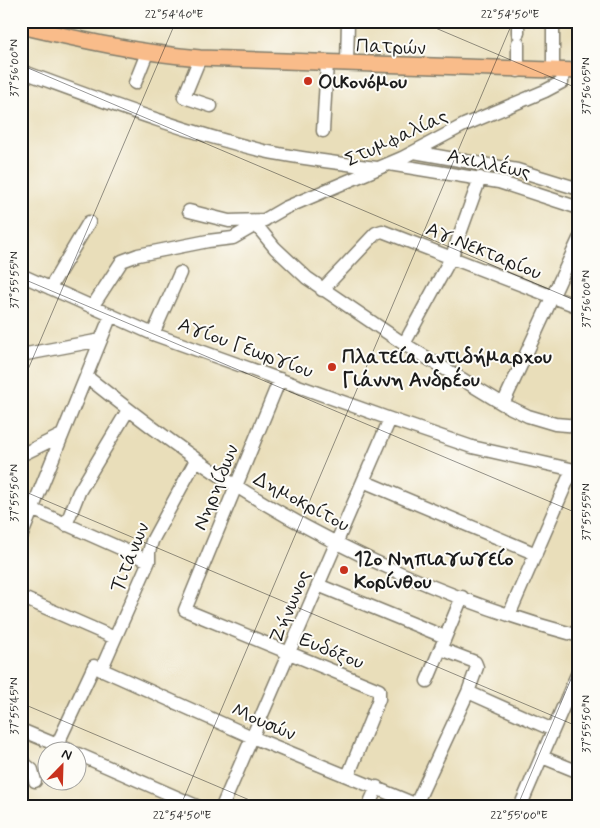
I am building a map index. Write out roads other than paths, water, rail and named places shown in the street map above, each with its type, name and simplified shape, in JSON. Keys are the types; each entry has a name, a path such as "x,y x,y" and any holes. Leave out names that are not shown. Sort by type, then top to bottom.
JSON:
{"main road":[{"name":"Πατρών","path":"21,26 147,53 200,58 579,72"}],"street":[{"path":"347,64 348,21"},
{"path":"553,21 555,71"},
{"path":"518,32 518,71"},
{"path":"135,83 147,53"},
{"path":"200,58 184,97 211,106"},
{"path":"323,131 327,63"},
{"name":"Αχιλλέως","path":"21,71 144,114 262,150 300,158 480,178 515,186 579,208"},
{"name":"Στυμφαλίας","path":"92,307 122,261 208,241 227,240 262,223 284,208 384,166 464,125 555,86 562,82 555,71"},
{"path":"414,152 517,170 579,189"},
{"path":"404,344 452,256 480,178"},
{"path":"189,211 229,221 262,223 275,248 322,290 404,344 503,404 528,416 555,424 579,426"},
{"path":"50,288 89,222"},
{"name":"Αγ.Νεκταρίου","path":"322,290 376,234 389,232 579,307"},
{"path":"503,404 579,240"},
{"path":"153,334 180,273"},
{"name":"Αγίου Γεωργίου","path":"21,275 153,334 390,419 472,448 575,471"},
{"path":"21,537 111,315"},
{"path":"21,355 101,340"},
{"name":"Δημοκρίτου","path":"87,377 196,460 283,515 402,573 509,615 579,636"},
{"name":"Νηρηίδων","path":"185,610 280,379"},
{"path":"66,525 79,492 128,410"},
{"name":"Ζήνωνος","path":"222,807 390,419"},
{"path":"21,455 62,434"},
{"name":"Τιτάνων","path":"60,740 115,638 149,561 148,552 152,541 196,460"},
{"path":"509,615 575,471"},
{"path":"363,481 536,554"},
{"path":"32,510 149,561"},
{"path":"318,585 443,643 476,664 468,692 419,806"},
{"path":"21,597 115,638"},
{"path":"427,681 462,597"},
{"name":"Ευδόξου","path":"185,610 376,688 381,693 348,776"},
{"name":"Μουσών","path":"97,668 252,737 419,806"},
{"path":"520,807 579,670"},
{"path":"468,692 554,730"},
{"path":"21,730 45,740"},
{"path":"542,757 579,772"},
{"path":"88,758 199,807"},
{"path":"21,761 32,770 35,781"},
{"path":"368,807 376,787"}],"place":[{"name":"Οικονόμου","path":"308,81"},
{"name":"Πλατεία αντιδήμαρχου Γιάννη Ανδρέου","path":"332,367"},
{"name":"12ο Νηπιαγωγείο Κορίνθου","path":"344,570"}]}
